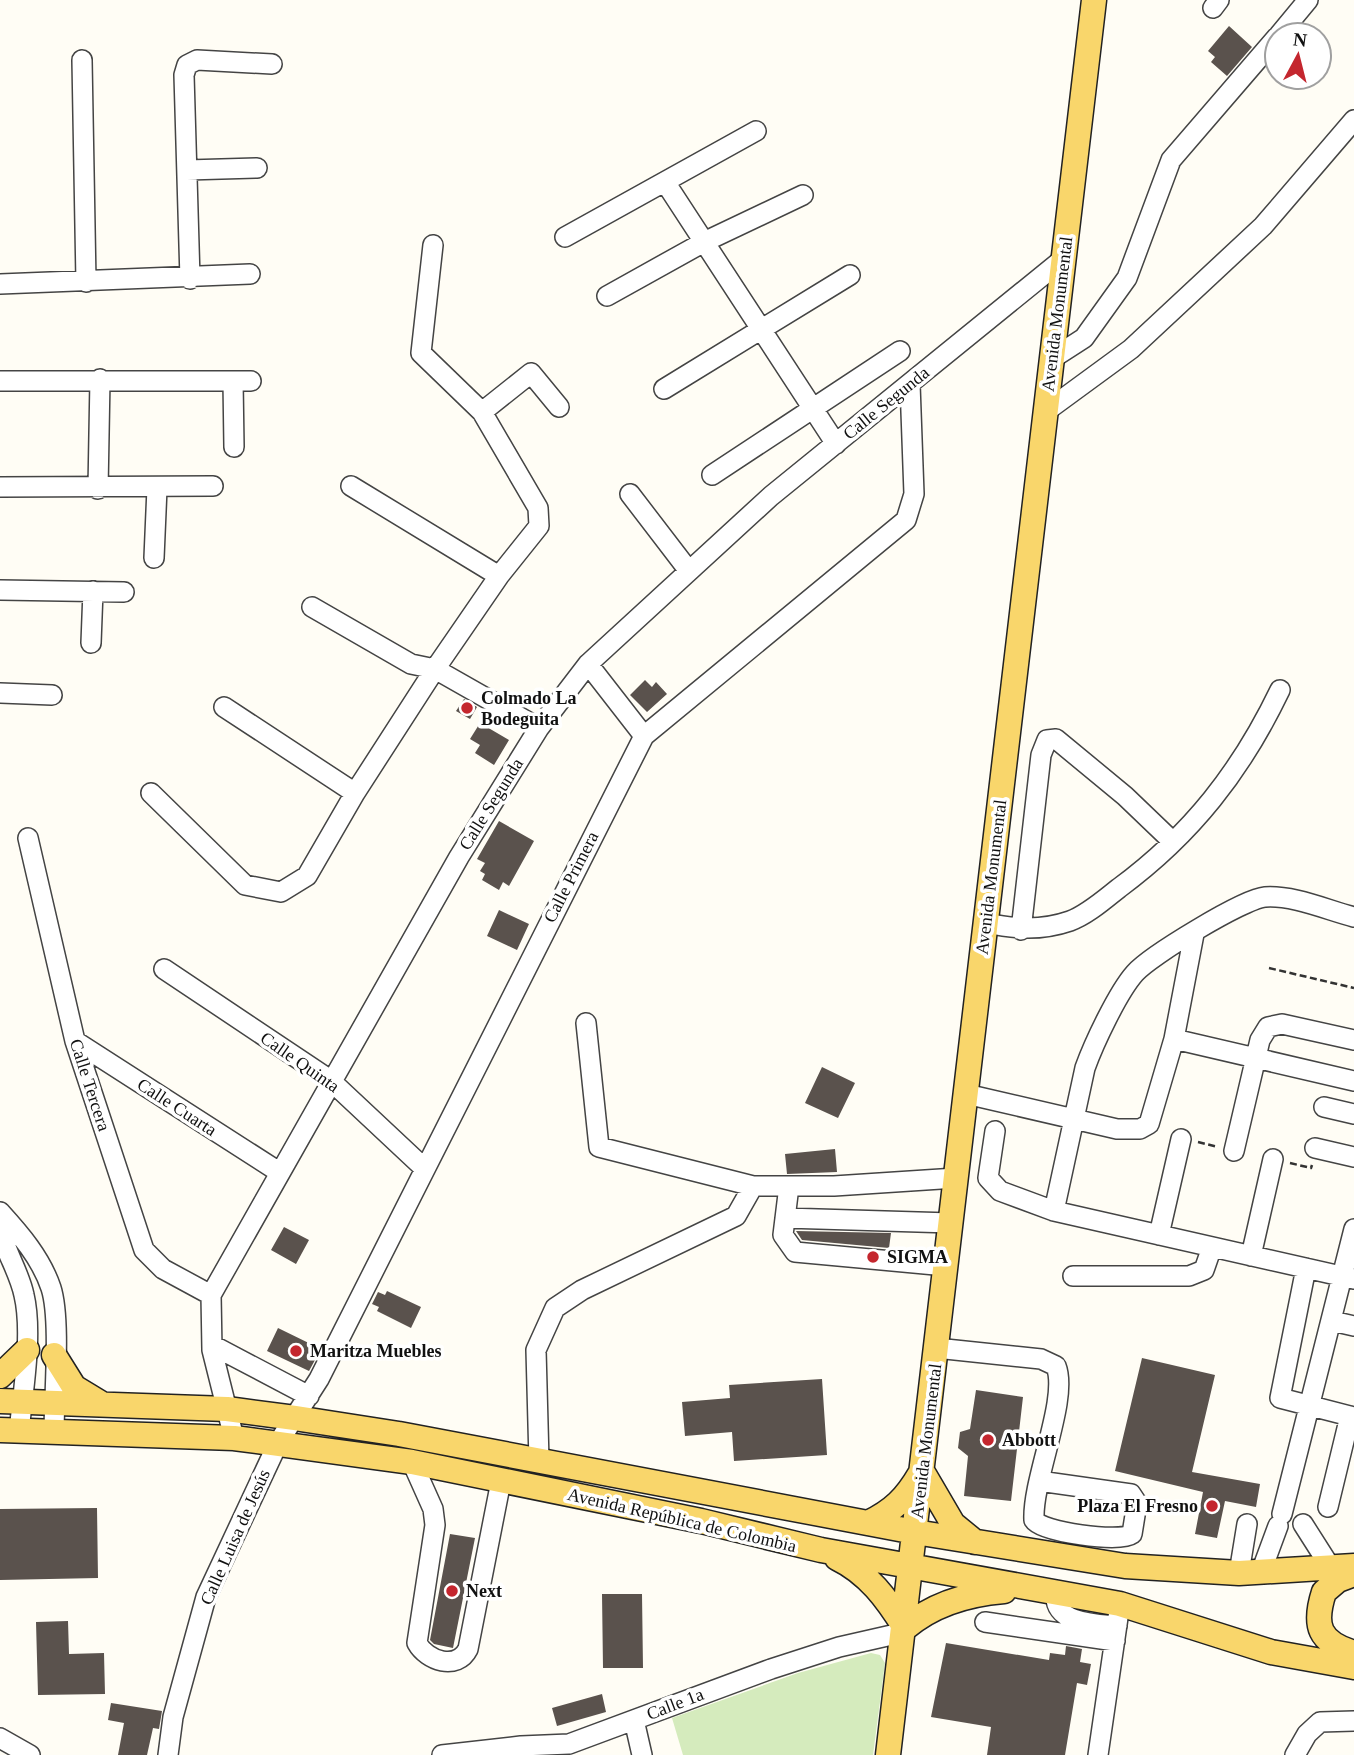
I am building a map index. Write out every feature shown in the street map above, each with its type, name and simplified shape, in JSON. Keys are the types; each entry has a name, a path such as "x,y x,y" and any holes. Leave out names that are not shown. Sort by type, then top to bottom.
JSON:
{"main road":[{"name":"Avenida Monumental","path":"888,1755 905,1630 1094,0"},
{"path":"0,1376 27,1350"},
{"path":"54,1354 74,1387 106,1405"},
{"name":"Avenida República de Colombia","path":"11,1402 227,1409 295,1418 443,1442 915,1532 1125,1566 1250,1573 1346,1569"},
{"name":"Avenida República de Colombia","path":"9,1431 234,1438 412,1462 701,1521 821,1550 1056,1593 1117,1624 1354,1667"},
{"path":"439,1468 443,1442"},
{"path":"868,1523 892,1511 909,1494 922,1471"},
{"path":"922,1471 953,1524 975,1542"},
{"path":"821,1550 852,1565 871,1581 905,1630 924,1612 947,1603 995,1592 1026,1589"},
{"path":"1346,1569 1324,1592 1318,1624 1325,1638 1338,1648 1354,1653"}],"street":[{"path":"1290,21 1308,0"},
{"path":"1053,358 1084,338 1127,278 1171,160 1263,53"},
{"path":"82,60 86,282"},
{"path":"190,279 184,75 187,65 197,60 272,64"},
{"path":"1045,412 1131,349 1263,226 1354,120"},
{"path":"565,237 756,131"},
{"path":"187,170 257,168"},
{"path":"665,182 836,444"},
{"path":"607,296 704,242 803,195"},
{"path":"151,793 245,885 281,892 307,876 355,793 435,669 499,576 539,526 540,517 482,412 421,353 433,245"},
{"name":"Calle Segunda","path":"211,1295 458,857 539,728 588,664 771,496 1063,259"},
{"path":"0,284 190,279 250,274"},
{"path":"664,389 850,275"},
{"path":"712,475 900,351"},
{"path":"482,412 531,373 559,407"},
{"path":"98,489 100,379"},
{"path":"0,381 242,381 234,447"},
{"name":"Calle Primera","path":"278,1443 309,1396 643,736 906,520 914,494 910,384"},
{"path":"0,487 98,489 213,486"},
{"path":"351,486 499,576"},
{"path":"154,558 157,488"},
{"path":"630,494 689,572"},
{"path":"0,590 124,592"},
{"path":"91,643 93,592"},
{"path":"312,607 411,664 435,669 539,728"},
{"path":"588,664 643,736"},
{"path":"986,923 1021,930 1072,920 1142,872 1210,804 1236,772 1257,738 1280,690"},
{"path":"0,693 52,695"},
{"path":"224,707 355,793"},
{"path":"1021,930 1041,755 1047,740 1056,739 1125,796 1173,842"},
{"name":"Calle Tercera","path":"28,838 75,1041 144,1250 163,1269 211,1295"},
{"path":"1054,1211 1091,1050 1134,974 1245,902 1267,897 1354,917"},
{"path":"966,1094 1130,1130 1149,1124 1174,1039 1194,934"},
{"name":"Calle Quinta","path":"164,969 330,1080 425,1168"},
{"path":"586,1023 599,1147 607,1152 753,1186 834,1186 956,1178"},
{"path":"1234,1151 1263,1032 1274,1025 1354,1040"},
{"path":"1174,1039 1354,1081"},
{"name":"Calle Cuarta","path":"75,1041 279,1172"},
{"path":"1324,1107 1354,1114"},
{"path":"995,1132 988,1171 990,1182 1000,1191 1054,1211 1348,1278"},
{"path":"1159,1235 1181,1139"},
{"path":"1315,1148 1354,1157"},
{"path":"1251,1256 1273,1160"},
{"path":"539,1461 536,1350 555,1308 582,1290 736,1216 753,1186"},
{"path":"789,1186 783,1234 795,1252 946,1266"},
{"path":"0,1212 27,1241 51,1288 54,1433"},
{"path":"785,1218 951,1223"},
{"path":"0,1228 4,1249 24,1294 27,1350 11,1402 9,1431"},
{"path":"1250,1573 1290,1519 1289,1490 1332,1321 1348,1278 1354,1231"},
{"path":"1073,1276 1189,1276 1204,1270 1212,1247"},
{"path":"1306,1268 1280,1398 1352,1416 1328,1507"},
{"path":"24,1294 51,1288"},
{"path":"211,1295 212,1345 234,1438"},
{"path":"1332,1321 1354,1326"},
{"path":"212,1345 309,1396"},
{"path":"936,1348 1041,1359 1056,1366 1059,1386 1039,1481 1034,1515 1038,1527 1118,1539 1132,1534 1137,1503 1131,1494 1039,1481"},
{"name":"Calle Luisa de Jesús","path":"168,1755 173,1717 206,1597 278,1443"},
{"path":"412,1462 433,1509 435,1525 418,1643 431,1658 454,1662 463,1657 468,1649 501,1481"},
{"path":"1290,1519 1346,1569"},
{"path":"1247,1524 1250,1573"},
{"path":"985,1622 1117,1624 1098,1755"},
{"name":"Calle 1a","path":"450,1754 572,1750 634,1720 771,1669 839,1647 905,1630"},
{"path":"634,1720 642,1755"},
{"path":"1296,1755 1307,1734 1320,1722 1354,1721"},
{"path":"0,1738 30,1755"}],"path":[{"path":"1269,968 1354,988"}],"green space":[{"path":"871,1653 880,1655 885,1663 873,1755 683,1755 672,1718 798,1673"}],"building":[{"path":"1229,26 1252,47 1227,76 1211,62 1215,57 1208,51"},
{"path":"645,680 652,687 656,682 667,694 647,712 630,695"},
{"name":"Colmado La Bodeguita","path":"464,699 477,707 470,719 456,711"},
{"path":"480,723 509,740 494,765 475,753 480,745 470,739"},
{"path":"499,821 534,841 509,886 503,882 499,890 482,880 485,874 480,871 485,863 477,859"},
{"path":"499,910 529,924 517,950 487,936"},
{"path":"822,1067 855,1083 838,1118 805,1103"},
{"path":"835,1149 837,1172 787,1174 785,1154"},
{"path":"284,1227 309,1240 296,1264 271,1250"},
{"path":"796,1231 891,1233 889,1248 802,1240"},
{"path":"387,1291 421,1307 411,1328 377,1311 379,1307 372,1304 378,1292 385,1295"},
{"name":"Maritza Muebles","path":"278,1328 321,1349 309,1371 267,1351"},
{"path":"1142,1358 1215,1375 1192,1472 1260,1484 1256,1507 1225,1501 1217,1538 1195,1534 1203,1492 1115,1471"},
{"path":"822,1379 827,1455 734,1461 732,1432 685,1436 682,1402 730,1398 729,1385"},
{"name":"Abbott","path":"976,1390 1023,1397 1011,1501 964,1496 968,1456 958,1448 960,1432 970,1429"},
{"path":"97,1508 98,1578 0,1580 0,1509"},
{"name":"Next","path":"450,1534 475,1538 453,1648 434,1644 430,1640"},
{"path":"602,1594 642,1594 643,1668 603,1668"},
{"path":"68,1621 69,1654 104,1653 105,1694 38,1695 36,1622"},
{"path":"946,1643 1049,1660 1050,1653 1065,1655 1066,1646 1082,1649 1080,1662 1091,1664 1087,1685 1077,1683 1065,1755 987,1755 991,1727 931,1717"},
{"path":"602,1694 606,1712 557,1726 552,1708"},
{"path":"111,1703 162,1711 159,1729 153,1728 147,1755 118,1755 124,1723 108,1720"}],"place":[{"name":"Colmado La Bodeguita","path":"467,708"},
{"name":"SIGMA","path":"873,1257"},
{"name":"Maritza Muebles","path":"296,1351"},
{"name":"Abbott","path":"988,1440"},
{"name":"Plaza El Fresno","path":"1212,1506"},
{"name":"Next","path":"452,1591"}]}
